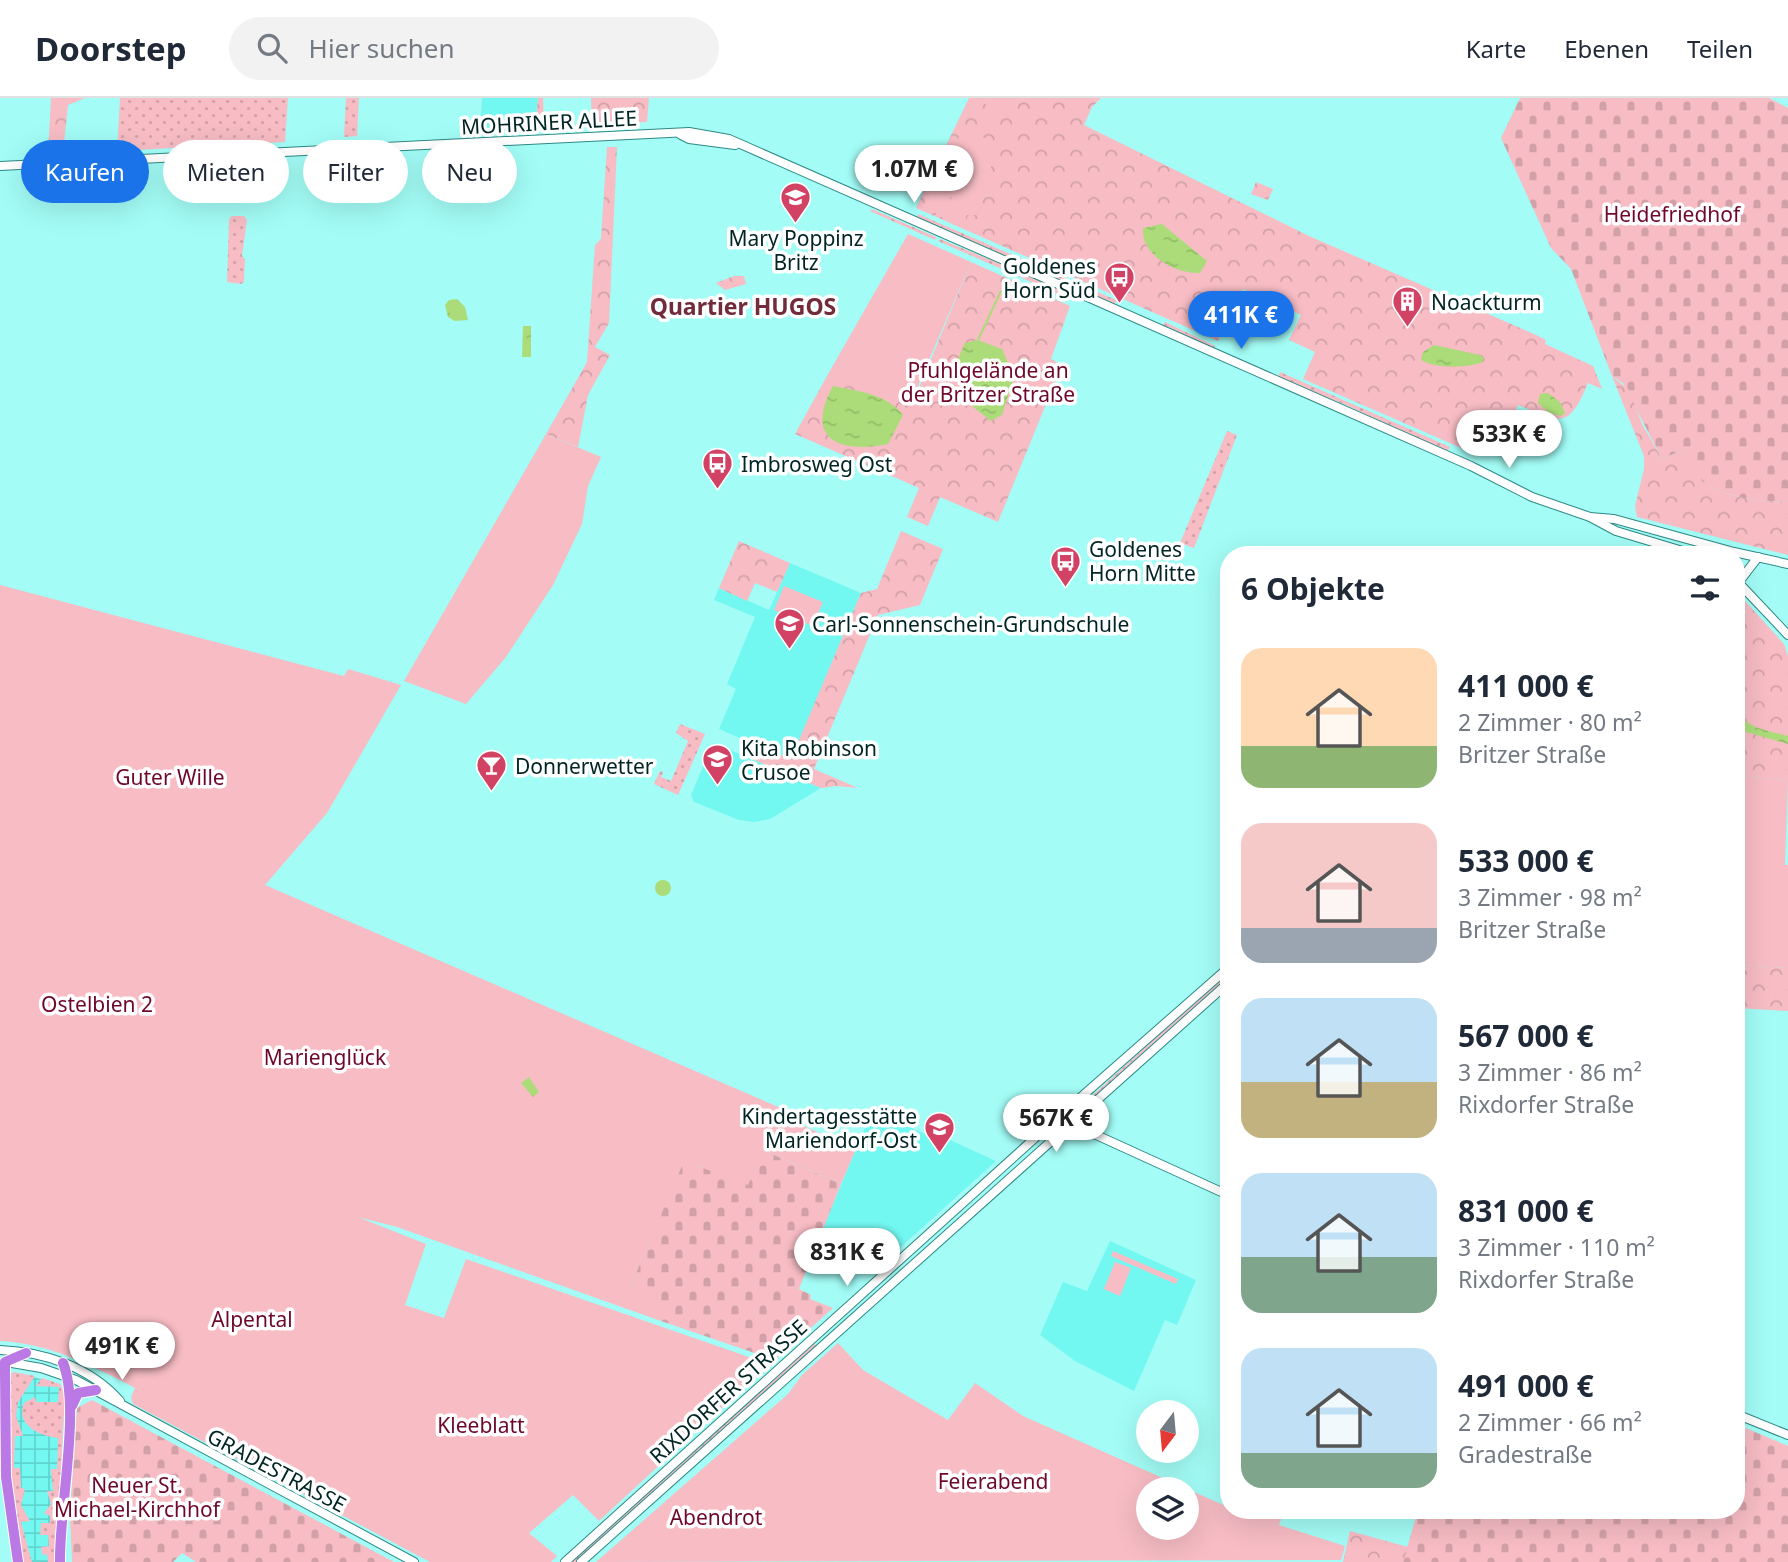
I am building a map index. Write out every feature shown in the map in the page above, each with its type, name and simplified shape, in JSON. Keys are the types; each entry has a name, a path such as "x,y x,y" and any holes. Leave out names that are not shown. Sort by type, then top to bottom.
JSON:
{"highway":[{"path":"18,1562 6,1477 3,1362 26,1353"},
{"path":"60,1562 69,1412 69,1377 63,1363"},
{"path":"69,1412 78,1393 96,1390"}],"street":[{"name":"MOHRINER ALLEE","path":"0,166 681,135 689,132 708,134 729,139 736,145 1471,466 1528,495 1590,517"},
{"path":"1590,517 1601,516 1715,546"},
{"path":"1590,517 1612,529 1669,546"},
{"path":"1686,537 1692,546"},
{"path":"1745,554 1788,564"},
{"path":"1745,572 1758,557"},
{"path":"1745,589 1788,635"},
{"name":"RIXDORFER STRASSE","path":"565,1562 1220,975"},
{"name":"RIXDORFER STRASSE","path":"581,1562 1220,990"},
{"path":"1086,1093 1094,1102"},
{"path":"1073,1120 1081,1128 1220,1191"},
{"path":"819,1333 827,1341"},
{"name":"GRADESTRASSE","path":"0,1350 26,1353 63,1363 98,1379 124,1406"},
{"name":"GRADESTRASSE","path":"3,1362 69,1377 96,1390 414,1562"},
{"path":"1745,1417 1788,1435"}],"shaded area":[{"path":"482,98 538,98 535,127 487,132 480,130"},
{"name":"Carl-Sonnenschein-Grundschule","path":"790,563 861,593 791,760 719,729 736,689 727,684 755,617 714,600 719,588 769,610"},
{"path":"713,743 821,788 770,819 754,822 739,820 694,802 691,795"},
{"path":"872,1111 937,1139 939,1135 996,1161 882,1264 819,1238"},
{"path":"1110,1241 1196,1280 1177,1325 1165,1320 1134,1391 1075,1361 1040,1335 1063,1282 1087,1291"},
{"path":"14,1372 60,1384 61,1473 56,1562 22,1562 14,1516"}],"green space":[{"path":"51,98 85,98 68,105 64,140 49,140"},
{"path":"120,98 288,98 285,140 163,140 163,149 149,149 149,140 118,140"},
{"path":"346,98 359,98 357,136 344,137"},
{"path":"538,98 543,98 544,127 535,127"},
{"path":"591,98 649,98 647,122 592,125"},
{"path":"969,98 986,98 984,102 1014,98 1101,98 1092,107 1084,125 1309,236 1546,340 1545,344 1593,366 1602,389 1588,383 1575,409 1562,418 1554,418 1518,405 1508,429 1490,422 1475,454 1303,379 1315,352 1289,340 1301,315 1243,289 1218,341 916,208","holes":["965,151 979,172 972,205 963,217 953,224 948,217 953,195 950,174"]},
{"path":"986,98 1014,98 1004,101 1000,109 989,110 984,102"},
{"name":"Heidefriedhof","path":"1520,98 1769,98 1788,108 1788,502 1736,496 1711,487 1692,471 1681,451 1662,459 1623,383 1612,376 1571,269 1551,248 1501,138"},
{"path":"962,130 972,130 977,138 987,138 992,146 988,154 994,162 989,171 980,172 975,181 980,188 976,198 981,206 977,215 967,215 963,224 953,225 948,217 938,217 933,209 937,200 951,199 953,195 946,182 950,174 945,166 949,157 964,154 958,139"},
{"path":"607,147 617,147 609,323 595,347 610,355 588,395 578,447 546,434 587,362 595,245 601,239"},
{"path":"1256,182 1273,189 1268,200 1251,194"},
{"path":"872,209 936,237 935,240 870,211"},
{"path":"918,214 1068,279 1065,284 937,225 936,227 917,219"},
{"path":"232,216 244,216 247,220 242,256 245,259 244,282 241,284 227,282 229,219"},
{"path":"908,234 971,262 919,383 917,393 920,406 898,402 827,376"},
{"path":"940,239 1063,290 1061,295 938,241"},
{"name":"Pfuhlgelände an der Britzer Straße","path":"971,262 1070,306 1051,359 1062,365 998,522 940,497 928,526 907,517 919,488 795,434 827,376 898,400 917,393"},
{"path":"734,276 744,276 746,284 725,290 716,283"},
{"path":"1072,281 1116,300 1115,304 1071,287"},
{"path":"1165,322 1215,346 1214,350 1169,327 1162,327"},
{"path":"1280,372 1450,447 1447,452 1346,405 1278,378"},
{"path":"1612,376 1629,390 1642,424 1662,459 1681,451 1692,470 1710,487 1736,496 1788,502 1788,555 1637,517 1635,506 1644,469 1644,456"},
{"path":"1227,431 1237,435 1194,548 1180,543"},
{"path":"546,434 601,457 588,486 582,524 553,585 506,657 466,704 404,681"},
{"path":"901,531 943,549 920,605 878,615 814,769 858,788 821,788 747,757 752,743 791,759 861,593 877,589"},
{"path":"739,541 790,563 777,592 755,583 747,601 719,588"},
{"path":"0,585 344,676 348,669 401,685 327,813 265,885 783,1109 781,1116 856,1149 841,1184 763,1150 748,1185 684,1161 630,1287 665,1302 658,1320 397,1227 358,1217 426,1244 405,1305 444,1318 466,1259 769,1364 599,1521 573,1495 529,1533 557,1556 551,1562 430,1562 133,1404 131,1397 135,1388 87,1364 53,1351 0,1341"},
{"path":"784,586 823,602 813,626 774,610"},
{"path":"1745,601 1784,644 1788,656 1788,780 1745,777"},
{"path":"680,724 705,734 678,795 654,784 660,771 663,772 661,777 671,781 688,741 676,733"},
{"path":"1745,777 1788,780 1785,865 1788,865 1788,968 1745,966"},
{"path":"1745,966 1788,968 1788,1011 1745,1009"},
{"path":"1220,979 1220,987 1094,1098 1092,1096"},
{"path":"763,1150 841,1184 799,1289 811,1295 810,1299 833,1308 775,1360 658,1320 630,1287 684,1160 702,1168"},
{"path":"1113,1251 1178,1279 1176,1284 1111,1256"},
{"path":"1115,1262 1131,1268 1120,1296 1104,1289"},
{"path":"814,1343 816,1346 577,1562 570,1562"},
{"path":"838,1343 863,1370 948,1420 975,1383 1023,1416 1160,1477 1136,1477 1136,1540 1199,1540 1199,1494 1220,1503 1220,1519 1281,1519 1279,1525 1345,1546 1341,1560 596,1562 788,1394 802,1375"},
{"path":"14,1372 35,1376 18,1402 16,1416 23,1436 15,1436 14,1468 20,1468 21,1488 25,1489 21,1505 30,1521 21,1522 32,1562 22,1562 10,1477 9,1375"},
{"path":"42,1378 60,1384 65,1394 56,1562 48,1562 47,1554 42,1555 41,1547 49,1546 48,1535 40,1535 41,1523 50,1523 50,1516 44,1513 51,1504 47,1491 53,1491 51,1469 57,1469 58,1438 31,1428 26,1424 22,1411 24,1403 35,1397 36,1402 58,1402 59,1387 36,1386"},
{"name":"Neuer St. Michael-Kirchhof","path":"92,1400 394,1562 196,1562 182,1553 173,1562 72,1562 70,1514 77,1408"},
{"path":"1745,1428 1788,1446 1788,1562 1403,1562 1415,1519 1745,1519"},
{"path":"1350,1531 1408,1547 1403,1562 1343,1562"}],"water":[{"path":"1162,224 1207,261 1200,273 1171,267 1154,255 1144,238 1143,228"},
{"path":"457,299 465,307 468,320 455,321 448,317 445,305 449,300"},
{"path":"523,326 531,326 531,357 522,357"},
{"path":"978,340 1002,349 1014,377 1002,415 991,421 968,403 968,374 957,361 965,343"},
{"path":"1434,345 1480,355 1484,358 1483,362 1452,367 1421,360 1423,352"},
{"path":"833,386 871,394 889,402 903,415 888,444 855,447 831,439 822,419"},
{"path":"1548,393 1560,402 1565,413 1561,416 1549,413 1538,403 1540,394"},
{"path":"1745,720 1757,727 1788,736 1788,744 1745,732"},
{"path":"663,880 669,882 669,894 663,896 657,894 655,888 657,882"},
{"path":"529,1077 539,1092 533,1097 521,1083"}],"waterway":[{"path":"978,340 1001,291"}],"place":[{"name":"Mary Poppinz Britz","path":"796,225"},
{"name":"Goldenes Horn Süd","path":"1119,305"},
{"name":"Noackturm","path":"1408,329"},
{"name":"Imbrosweg Ost","path":"718,491"},
{"name":"Goldenes Horn Mitte","path":"1066,588"},
{"name":"Carl-Sonnenschein-Grundschule","path":"789,651"},
{"name":"Kita Robinson Crusoe","path":"718,787"},
{"name":"Donnerwetter","path":"492,793"},
{"name":"Kindertagesstätte Mariendorf-Ost","path":"940,1155"}],"district":[{"name":"Quartier HUGOS","path":"743,306"}],"park label":[{"name":"Guter Wille","path":"170,777"},
{"name":"Ostelbien 2","path":"97,1004"},
{"name":"Marienglück","path":"325,1057"},
{"name":"Alpental","path":"252,1319"},
{"name":"Kleeblatt","path":"481,1425"},
{"name":"Feierabend","path":"993,1481"},
{"name":"Abendrot","path":"716,1517"}]}
